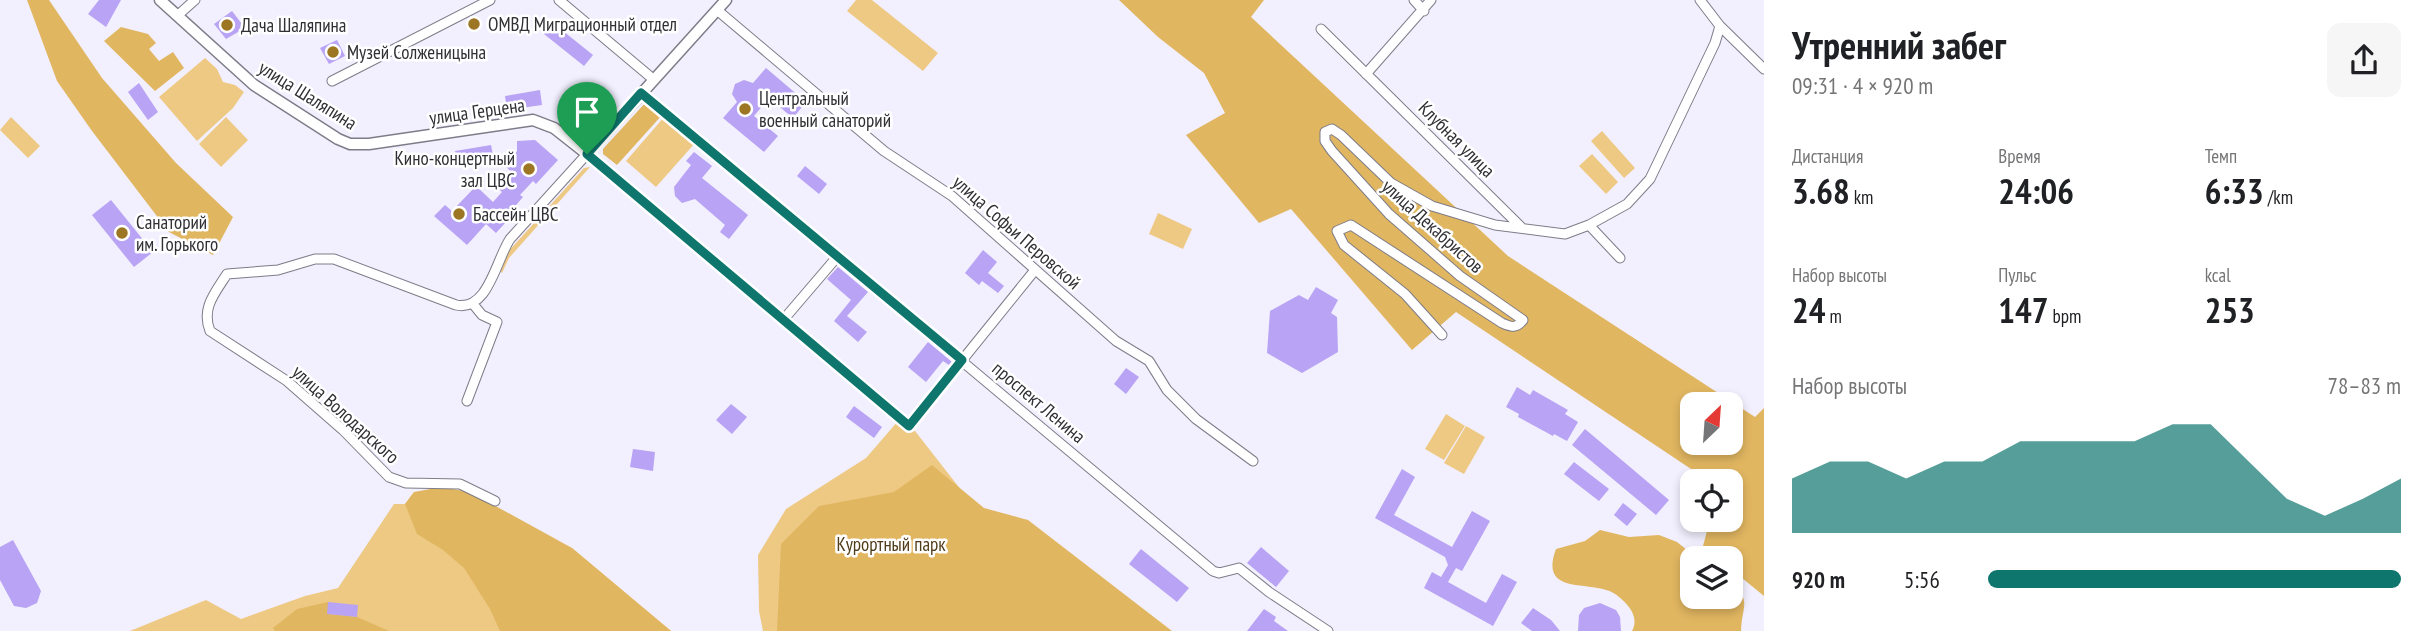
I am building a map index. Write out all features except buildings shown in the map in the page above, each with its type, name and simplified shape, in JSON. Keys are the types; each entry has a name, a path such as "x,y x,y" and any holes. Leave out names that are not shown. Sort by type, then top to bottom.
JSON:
{"main road":[{"name":"улица Шаляпина","path":"160,0 254,85 338,139 360,145"},
{"path":"587,154 726,0"},
{"name":"улица Герцена","path":"360,145 533,120 554,128 587,154"}],"street":[{"path":"178,15 195,0"},
{"path":"332,82 490,0"},
{"path":"558,0 653,79"},
{"path":"1414,0 1424,11"},
{"path":"1366,74 1431,0"},
{"path":"1700,0 1720,26 1764,69"},
{"name":"улица Софьи Перовской","path":"717,10 884,151 952,195 1116,341 1149,361 1167,390 1196,419 1253,461"},
{"name":"улица Декабристов","path":"1442,335 1405,293 1345,245 1337,231 1351,225 1502,323 1512,327 1519,326 1522,320 1460,276 1389,214 1332,151 1325,141 1325,132 1332,129 1341,135 1391,183 1417,198 1473,219 1565,234 1589,225 1627,204 1650,179 1715,43 1720,26"},
{"name":"Клубная улица","path":"1321,29 1524,229"},
{"name":"проспект Ленина","path":"641,93 1213,571 1219,573 1239,568 1269,592 1328,631"},
{"path":"467,401 496,322 482,315 473,304 485,290 501,252 510,239 587,154"},
{"name":"улица Герцена","path":"587,154 909,426 962,360"},
{"path":"1589,225 1620,258"},
{"path":"784,319 837,257"},
{"name":"улица Володарского","path":"473,304 465,307 456,305 334,259 324,258 278,270 227,274 208,304 205,320 209,331 287,381 343,430 388,477 406,483 460,484 495,501"},
{"path":"962,360 1035,270"}],"green space":[{"path":"27,0 49,0 102,78 176,163 233,217 213,255 169,232 92,131 57,81"},
{"path":"856,0 872,0 938,53 923,71 847,11"},
{"path":"1119,0 1264,0 1251,17 1508,256 1717,392 1680,392 1680,455 1743,455 1743,409 1755,417 1764,408 1764,596 1743,579 1743,546 1703,546 1707,532 1743,532 1743,469 1691,469 1456,312 1412,350 1291,209 1259,223 1186,135 1225,113 1204,73 1158,37"},
{"path":"121,27 148,34 156,43 149,49 159,61 173,52 184,68 155,91 104,41"},
{"path":"205,58 217,69 223,82 235,85 244,92 233,108 197,141 159,97"},
{"path":"647,101 663,114 617,165 603,154 603,149"},
{"path":"665,116 696,142 656,187 626,161"},
{"path":"11,117 40,146 28,158 0,130"},
{"path":"226,117 248,140 221,167 199,144"},
{"path":"1602,131 1635,168 1624,178 1591,141"},
{"path":"1592,154 1618,182 1606,194 1579,166"},
{"path":"590,167 509,258 502,273 500,271 505,255 584,168"},
{"path":"1158,213 1192,229 1183,249 1149,234"},
{"path":"1446,414 1465,426 1444,460 1425,449"},
{"name":"Курортный парк","path":"898,421 909,430 915,431 994,532 1167,631 763,631 759,611 758,555 786,509 866,458"},
{"path":"1466,426 1485,437 1464,474 1444,463"},
{"name":"Курортный парк","path":"932,465 984,508 1028,520 1172,631 777,631 781,544 819,506 894,492"},
{"path":"441,487 470,492 572,548 671,631 500,631 490,609 464,568 443,550 417,534 405,504 414,492"},
{"path":"414,492 572,548 671,631 130,631 206,600 241,619 305,596 338,588 394,504 405,504"},
{"path":"1600,530 1629,537 1659,535 1677,542 1682,546 1680,609 1743,609 1743,596 1744,604 1741,631 1632,631 1632,613 1617,595 1606,590 1566,583 1558,579 1554,572 1556,549 1585,541"},
{"path":"328,602 328,614 357,617 389,631 275,631 273,628 297,609"}],"place":[{"name":"ОМВД Миграционный отдел","path":"474,24"},
{"name":"Дача Шаляпина","path":"227,25"},
{"name":"Музей Солженицына","path":"333,52"},
{"name":"Центральный военный санаторий","path":"745,109"},
{"name":"Кино-концертный зал ЦВС","path":"529,169"},
{"name":"Бассейн ЦВС","path":"459,214"},
{"name":"Санаторий им. Горького","path":"122,233"}],"route":[{"path":"641,93 962,360 909,426 587,154 641,93"}]}
